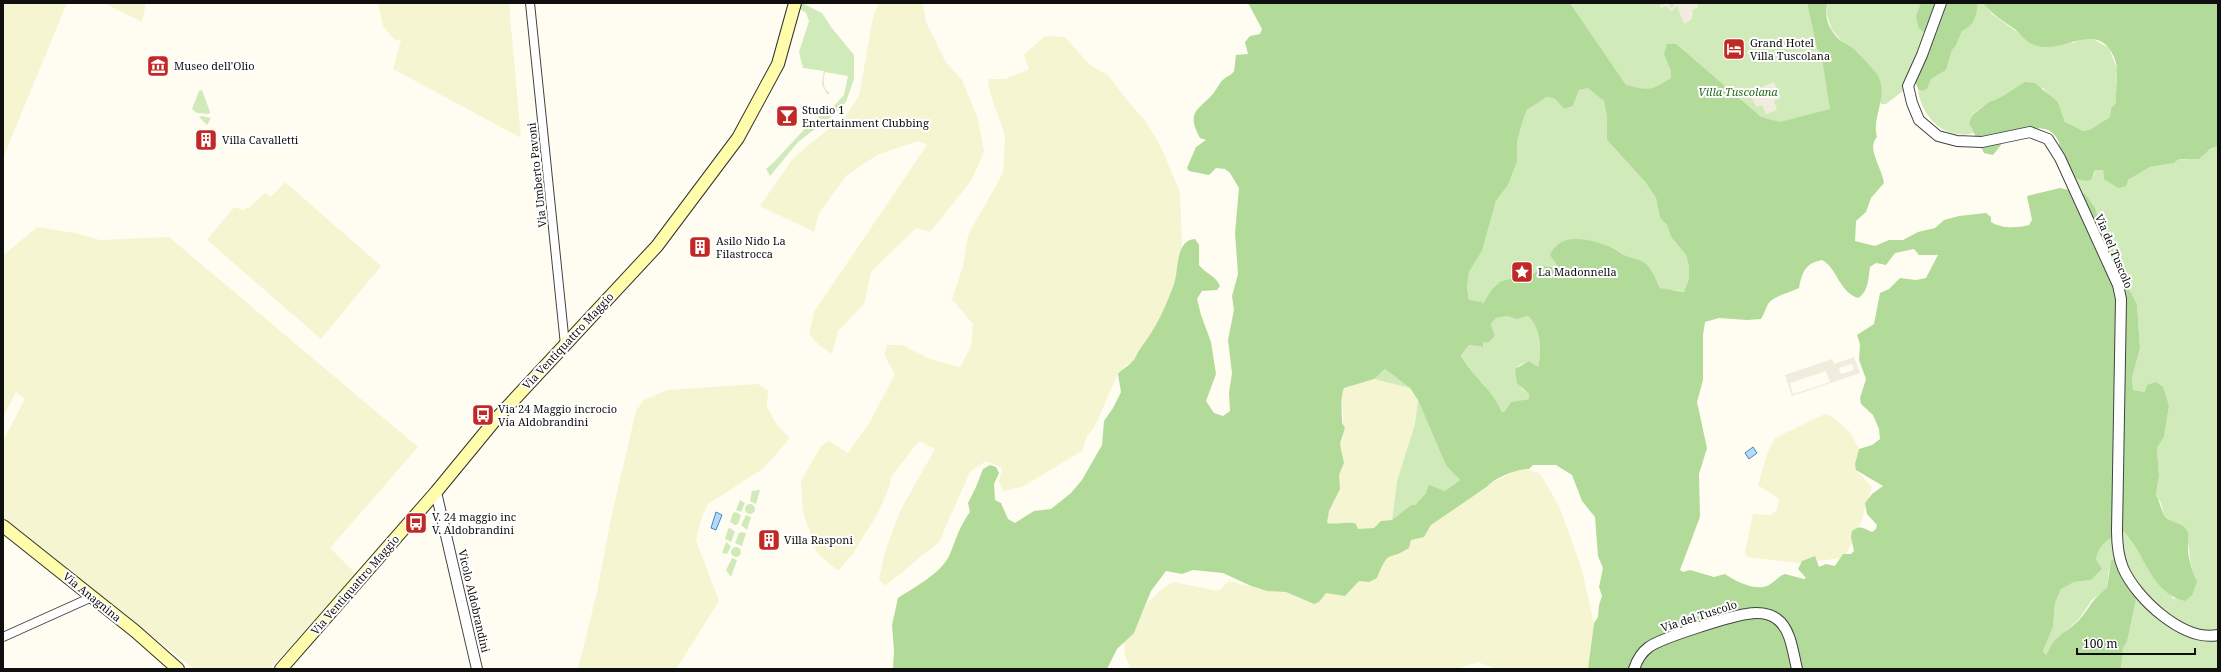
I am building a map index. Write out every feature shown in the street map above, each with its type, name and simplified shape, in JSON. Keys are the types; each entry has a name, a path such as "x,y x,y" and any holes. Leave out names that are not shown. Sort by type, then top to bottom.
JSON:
{"main road":[{"name":"Via Ventiquattro Maggio","path":"281,669 436,492 496,419 657,246 738,138 778,64 795,3"},
{"name":"Via Anagnina","path":"3,526 92,597 178,669"}],"street":[{"name":"Via Umberto Pavoni","path":"530,3 565,345"},
{"name":"Via del Tuscolo","path":"1941,3 1922,55 1908,86 1912,103 1919,120 1938,136 1957,141 1982,142 2030,132 2048,139 2060,158 2118,285 2121,299 2117,532 2118,548 2123,567 2137,591 2163,617 2194,634 2210,637 2218,635"},
{"name":"Vicolo Aldobrandini","path":"436,492 477,669"},
{"path":"3,637 92,597"},
{"name":"Via del Tuscolo","path":"1634,669 1642,654 1654,644 1735,616 1754,613 1768,615 1782,625 1788,637 1797,669"}],"green space":[{"path":"3,3 67,3 3,158"},
{"path":"103,3 146,3 142,22"},
{"path":"378,3 509,3 521,138 393,69 401,40 395,40 383,26"},
{"path":"802,3 822,13 831,27 854,55 854,79 846,102 832,116 798,142 770,176 766,169 813,120 834,106 844,95 848,76 825,72 824,87 830,93 827,94 822,84 824,71 803,68 799,52 809,21 806,13 800,9"},
{"path":"879,3 923,3 926,22 945,61 962,80 978,119 984,152 971,181 930,232 916,228 871,272 864,304 838,331 832,354 819,345 809,334 814,312 927,145 918,141 877,155 847,175 819,213 814,232 760,206 794,157 846,115 859,96 873,17"},
{"path":"1248,3 1570,3 1626,85 1650,89 1671,78 1671,71 1664,54 1667,44 1676,44 1761,117 1780,122 1830,109 1821,53 1817,49 1807,3 1828,3 1826,8 1827,19 1828,24 1834,34 1837,38 1856,51 1877,74 1882,90 1876,122 1877,137 1873,147 1884,183 1871,198 1866,212 1856,221 1855,241 1875,246 1889,240 1903,240 1918,232 1935,228 1944,220 1959,216 1986,213 1991,217 1991,222 2000,226 2020,227 2029,225 2032,220 2027,196 2060,188 2085,194 2095,208 2100,223 2118,253 2125,282 2137,304 2140,348 2132,378 2133,390 2145,392 2147,385 2156,382 2163,387 2169,406 2164,437 2157,448 2159,476 2156,495 2164,515 2170,520 2183,526 2188,533 2188,552 2192,571 2197,582 2192,595 2185,601 2174,597 2164,590 2150,572 2138,551 2124,532 2114,536 2102,545 2096,559 2102,569 2091,580 2074,582 2061,589 2055,603 2053,627 2043,651 2046,655 2055,640 2077,622 2095,599 2107,588 2111,561 2115,558 2125,561 2136,600 2127,642 2123,648 2121,669 1588,669 1594,623 1598,617 1599,605 1602,596 1599,587 1603,568 1598,556 1595,517 1582,501 1572,475 1556,465 1533,465 1529,469 1513,472 1490,483 1488,486 1431,525 1424,537 1411,540 1409,548 1389,557 1384,563 1377,578 1369,582 1359,581 1345,596 1326,593 1319,602 1314,604 1286,592 1267,591 1251,586 1223,573 1193,570 1182,574 1166,571 1151,591 1134,633 1117,649 1107,669 893,669 894,651 892,625 898,598 934,574 946,561 961,527 970,512 968,503 983,469 990,465 996,467 999,473 994,484 995,500 1001,503 1008,519 1015,523 1034,511 1051,509 1071,493 1082,480 1102,445 1104,421 1121,392 1118,374 1133,361 1156,325 1176,278 1181,250 1184,244 1195,239 1199,245 1199,265 1216,279 1220,286 1217,290 1202,291 1197,299 1211,342 1216,374 1206,401 1214,413 1223,416 1230,411 1229,393 1232,373 1228,340 1234,310 1232,296 1238,274 1235,233 1239,188 1230,173 1225,169 1216,168 1209,175 1189,171 1187,168 1196,147 1206,140 1200,138 1196,129 1194,123 1195,113 1213,94 1219,84 1234,71 1236,55 1248,54 1245,42 1250,36 1260,34 1262,29","holes":["1588,88 1604,101 1607,117 1607,140 1646,183 1656,198 1660,218 1667,225 1671,237 1686,255 1689,266 1689,278 1684,292 1660,288 1650,269 1641,261 1626,256 1605,245 1578,239 1562,242 1555,247 1550,255 1559,268 1545,266 1534,273 1501,281 1492,289 1483,304 1481,302 1469,300 1467,287 1469,272 1482,251 1496,201 1508,185 1517,162 1517,142 1527,110 1547,97 1555,99 1564,109 1573,106 1579,90","1914,249 1919,255 1938,255 1926,278 1916,280 1900,278 1889,289 1880,293 1874,324 1857,335 1860,344 1859,360 1866,379 1860,398 1861,404 1873,415 1879,429 1880,439 1872,445 1859,449 1855,464 1856,470 1883,486 1872,494 1865,503 1867,514 1877,525 1876,529 1872,532 1860,527 1852,531 1851,537 1854,551 1851,554 1843,554 1835,566 1826,564 1819,567 1815,556 1802,561 1798,569 1806,578 1804,579 1785,574 1767,586 1756,587 1734,580 1725,574 1714,577 1690,570 1683,572 1680,570 1700,517 1699,474 1707,448 1697,402 1703,380 1703,335 1705,322 1719,318 1747,320 1761,319 1771,301 1778,296 1799,288 1803,273 1808,266 1816,261 1822,260 1832,269 1842,286 1858,298 1862,295 1866,288 1870,267 1876,263 1886,265 1895,253","1507,316 1517,319 1528,316 1536,327 1540,347 1538,367 1529,361 1515,369 1517,383 1529,394 1529,399 1511,402 1504,412 1502,412 1488,390 1471,370 1461,355 1469,345 1483,347 1483,342 1488,343 1495,336 1491,324 1496,318","1385,369 1410,388 1418,400 1446,465 1460,480 1445,491 1429,485 1426,493 1415,505 1411,505 1392,520 1381,521 1374,528 1358,529 1356,524 1353,523 1327,523 1329,511 1340,489 1339,475 1344,463 1340,444 1345,428 1342,423 1343,391 1344,388 1374,379"]},
{"name":"Villa Tuscolana","path":"1570,3 1807,3 1817,49 1821,53 1843,184 1696,188"},
{"path":"1828,3 1921,3 1919,29 1924,32 1922,39 1907,76 1903,91 1886,104 1881,104 1876,73 1858,52 1843,43 1832,30 1826,13"},
{"path":"1921,3 1978,3 1974,20 1970,26 1962,31 1956,46 1952,50 1946,70 1931,79 1927,89 1922,91 1918,89 1915,80 1933,38 1919,29 1916,16"},
{"path":"1978,3 1983,3 1992,14 2016,31 2073,43 2083,38 2093,39 2109,48 2117,69 2116,103 2111,108 2110,117 2091,129 2084,131 2065,122 2058,102 2043,88 2013,89 1999,98 1989,102 1972,114 1969,123 1974,133 1963,135 1953,133 1944,130 1936,124 1924,109 1918,89 1922,91 1926,89 1931,79 1946,70 1952,50 1956,46 1962,31 1971,23"},
{"path":"1983,3 2218,3 2218,146 2210,149 2199,159 2179,159 2174,163 2150,167 2128,180 2126,186 2118,188 2104,179 2103,170 2095,170 2091,180 2086,181 2075,178 2064,171 2056,162 2054,157 2058,149 2059,142 2052,132 2042,128 2012,130 2007,132 2001,145 1993,155 1984,153 1969,123 1972,115 1989,102 1999,98 2025,82 2035,83 2058,102 2065,122 2084,131 2091,129 2110,117 2111,108 2116,103 2117,68 2114,57 2106,46 2098,40 2088,39 2043,47 2032,44 1994,14"},
{"path":"1045,36 1065,37 1090,65 1108,75 1131,105 1145,120 1161,147 1180,192 1182,245 1177,276 1166,306 1157,325 1133,362 1125,366 1118,374 1094,428 1087,436 1082,451 1022,487 1003,491 999,482 1002,468 986,461 970,472 939,542 885,586 879,579 885,552 900,511 935,449 919,441 891,477 889,488 877,515 852,555 838,571 817,553 803,512 801,481 821,446 829,441 848,453 869,424 895,374 884,355 887,345 902,345 930,359 960,367 971,346 973,324 952,299 963,266 968,235 1003,173 1005,136 990,93 988,79 1006,79 1029,69 1024,55"},
{"path":"1588,87 1604,101 1607,117 1607,140 1646,183 1656,198 1660,218 1667,225 1671,237 1686,255 1689,266 1689,278 1684,292 1660,288 1651,272 1637,259 1625,256 1614,248 1590,242 1559,268 1545,266 1534,273 1501,281 1492,289 1483,305 1469,300 1467,287 1469,272 1482,251 1496,201 1508,185 1517,162 1517,142 1527,110 1547,97 1555,99 1564,109 1573,106 1579,90"},
{"path":"202,90 210,112 209,114 197,113 192,109 199,91"},
{"path":"202,116 211,118 207,125 199,117"},
{"path":"2218,146 2218,669 2121,669 2123,648 2127,642 2136,600 2109,569 2107,588 2092,600 2079,619 2057,639 2046,655 2043,651 2053,627 2055,603 2061,588 2074,582 2091,580 2102,569 2096,559 2097,554 2102,545 2114,536 2124,532 2155,579 2174,599 2196,582 2189,552 2188,534 2164,515 2161,503 2156,495 2159,476 2157,448 2164,437 2169,406 2145,392 2133,390 2132,378 2140,348 2137,304 2125,282 2118,253 2100,223 2095,209 2079,192 2074,176 2078,179 2094,175 2095,170 2103,170 2104,179 2128,180 2150,167 2174,163 2179,159 2192,159"},
{"path":"285,182 381,266 321,339 207,240 234,207 243,210 251,206 265,193 271,197"},
{"path":"37,227 75,233 100,240 169,237 418,447 330,548 356,574 270,669 194,669 3,519 3,441 25,399 16,392 3,417 3,252 5,254"},
{"path":"1507,316 1517,318 1528,316 1536,327 1538,333 1540,354 1538,368 1529,361 1518,366 1521,388 1529,394 1529,399 1511,402 1504,412 1502,412 1498,404 1461,354 1469,345 1482,347 1483,342 1488,343 1495,336 1491,324 1496,318"},
{"path":"1385,369 1410,388 1374,379"},
{"path":"1374,379 1410,388 1418,400 1415,424 1397,481 1392,520 1381,521 1374,528 1364,530 1358,529 1350,522 1343,524 1327,523 1329,511 1340,489 1339,475 1344,463 1340,444 1343,439 1343,411 1341,395 1344,388"},
{"path":"758,384 768,390 767,407 777,425 790,438 764,468 708,504 702,517 696,540 719,601 676,669 578,669 597,592 611,518 636,411 644,400 667,390"},
{"path":"1418,400 1446,464 1460,480 1445,491 1426,493 1415,505 1411,505 1392,520 1397,481 1415,424"},
{"path":"1825,414 1833,417 1850,432 1859,449 1855,464 1856,470 1872,487 1856,537 1843,558 1798,563 1747,557 1745,552 1753,514 1770,515 1777,510 1779,499 1758,485 1768,451 1775,438"},
{"path":"1523,468 1540,473 1559,506 1581,566 1594,623 1588,669 1495,669 1478,662 1457,669 1130,668 1125,656 1124,641 1134,633 1147,603 1164,587 1174,582 1218,591 1229,581 1267,591 1286,592 1304,600 1326,593 1345,596 1359,581 1369,582 1378,576 1381,566 1389,556 1409,548 1411,540 1430,529 1431,525 1445,514 1488,487 1490,483"},
{"path":"760,490 756,504 750,501 752,491"},
{"path":"740,500 745,503 741,512 736,510"},
{"path":"750,504 755,509 750,514 745,509"},
{"path":"736,512 741,515 738,524 735,525 730,522 733,513"},
{"path":"746,515 751,517 747,530 741,525"},
{"path":"730,528 735,532 731,542 725,539 728,529"},
{"path":"739,533 746,533 742,546 735,543"},
{"path":"726,542 731,546 727,554 722,553"},
{"path":"736,547 741,552 736,557 731,552"},
{"path":"732,558 737,560 731,577 726,570"}],"shaded area":[{"path":"1668,3 1671,8 1674,6 1673,3 1697,3 1698,7 1693,10 1692,19 1684,24 1677,6 1672,11 1666,6 1661,8 1660,5"},
{"path":"1774,82 1781,98 1774,101 1777,110 1766,114 1762,105 1756,107 1749,92"},
{"path":"1854,357 1860,373 1792,396 1785,375 1832,359 1834,364","holes":["1852,364 1854,370 1841,374 1839,368","1826,371 1830,382 1793,394 1790,383"]}],"water":[{"path":"1753,447 1757,453 1749,459 1745,453"},
{"path":"716,512 722,515 716,530 711,528"}],"place":[{"name":"Grand Hotel Villa Tuscolana","path":"1734,49"},
{"name":"Museo dell'Olio","path":"158,66"},
{"name":"Studio 1 Entertainment Clubbing","path":"787,116"},
{"name":"Villa Cavalletti","path":"206,140"},
{"name":"Asilo Nido La Filastrocca","path":"700,247"},
{"name":"La Madonnella","path":"1522,272"},
{"name":"Via 24 Maggio incrocio Via Aldobrandini","path":"483,415"},
{"name":"V. 24 maggio inc V. Aldobrandini","path":"416,523"},
{"name":"Villa Rasponi","path":"769,540"}]}
